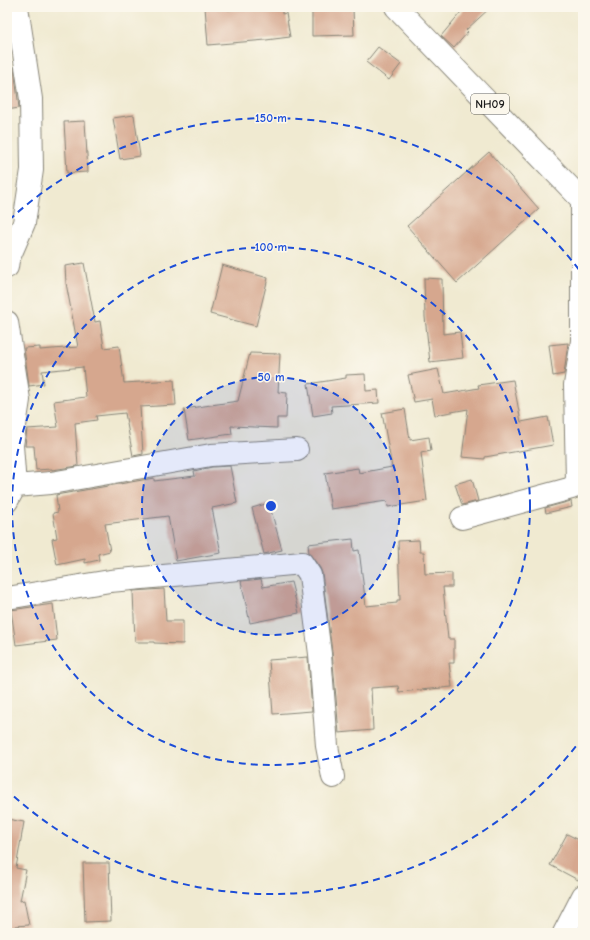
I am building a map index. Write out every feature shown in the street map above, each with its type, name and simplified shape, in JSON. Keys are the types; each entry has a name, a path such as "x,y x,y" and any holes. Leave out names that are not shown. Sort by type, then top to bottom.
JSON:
{"street":[{"path":"7,267 8,260 24,223 32,170 31,99 17,7"},
{"name":"NH09","path":"396,7 582,200"},
{"path":"462,518 572,488 577,481 575,385 582,340 582,200"},
{"path":"7,322 19,400 12,445 11,494 51,483 211,455 297,450"},
{"path":"7,598 110,581 302,563 310,575 320,654 327,746 333,777"},
{"path":"564,933 583,896"}],"building":[{"path":"205,7 227,7 228,10 260,7 282,7 282,14 286,13 290,37 208,45"},
{"path":"465,7 491,7 466,30 468,32 454,48 441,36"},
{"path":"353,9 354,35 312,36 312,10"},
{"path":"378,47 401,64 389,80 366,62"},
{"path":"7,68 14,68 19,108 7,110"},
{"path":"134,115 140,156 120,159 113,118"},
{"path":"85,121 88,172 67,173 64,122"},
{"path":"489,152 539,209 457,283 407,226"},
{"path":"84,263 95,322 100,321 104,348 119,346 124,383 174,380 176,405 140,407 143,454 133,456 125,413 96,416 97,420 75,423 78,466 52,470 36,470 34,446 25,446 27,429 58,427 54,401 86,397 83,367 42,371 44,384 29,386 24,348 40,347 40,350 78,347 66,283 65,266"},
{"path":"222,265 268,278 256,326 210,314"},
{"path":"424,278 442,279 443,334 460,332 463,358 430,362 425,317"},
{"path":"568,343 564,374 553,376 549,345"},
{"path":"250,353 280,354 278,392 287,393 286,418 277,418 277,428 231,426 232,434 189,440 184,409 238,401"},
{"path":"438,369 444,394 479,388 478,385 513,380 521,422 548,417 553,445 485,457 485,459 462,457 468,409 435,415 432,399 414,402 408,375"},
{"path":"365,374 366,391 378,390 379,403 331,406 332,413 313,416 308,384 346,378 346,375"},
{"path":"405,409 410,440 429,437 431,451 421,453 427,501 388,507 387,501 331,509 325,473 358,468 359,473 392,467 382,413"},
{"path":"230,466 237,503 212,508 221,553 176,561 168,516 105,524 110,551 98,554 99,560 85,563 85,559 57,565 52,539 57,538 53,513 58,512 56,495 154,478 154,481 195,476 194,471 212,467"},
{"path":"472,479 478,501 462,505 455,484"},
{"path":"571,501 572,507 546,513 545,508"},
{"path":"269,503 282,550 264,554 252,508"},
{"path":"353,539 354,551 359,550 366,606 397,603 397,600 400,600 398,541 419,540 420,552 424,552 425,574 452,573 452,587 443,587 448,639 454,639 454,663 449,663 452,687 399,692 398,686 371,688 373,730 339,733 332,652 322,573 309,553 308,544"},
{"path":"261,579 263,587 291,582 299,613 250,623 241,581"},
{"path":"164,589 166,621 183,621 183,644 135,642 133,591"},
{"path":"53,604 57,640 16,645 11,610"},
{"path":"308,657 312,711 273,714 269,660"},
{"path":"7,819 24,822 16,868 26,870 20,901 24,900 29,925 15,926 14,931 7,930"},
{"path":"567,834 583,842 583,871 578,880 550,865"},
{"path":"83,863 109,863 111,921 85,922"}]}
